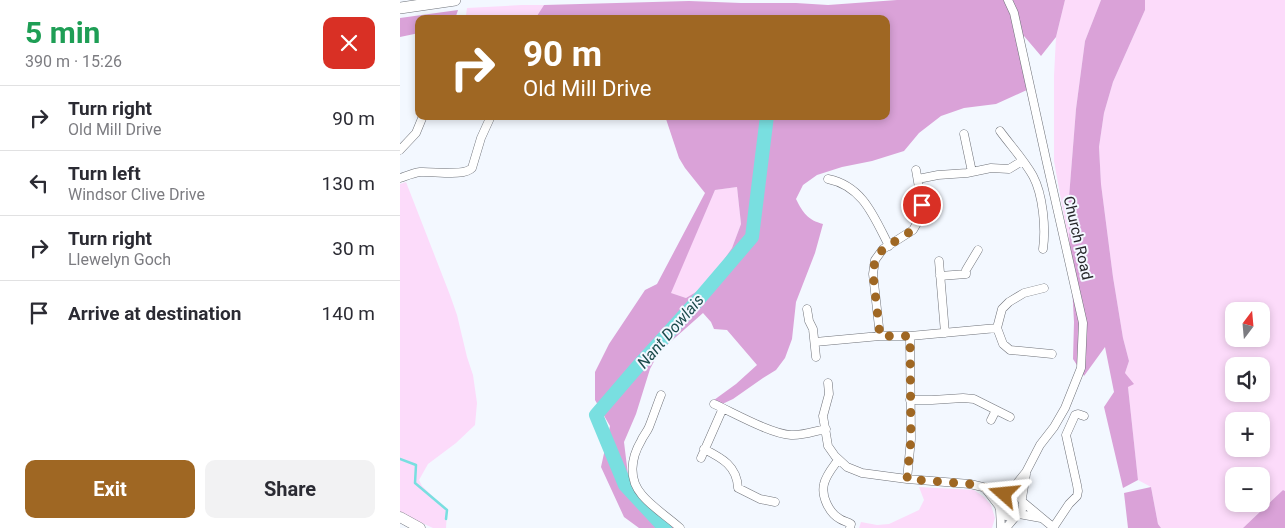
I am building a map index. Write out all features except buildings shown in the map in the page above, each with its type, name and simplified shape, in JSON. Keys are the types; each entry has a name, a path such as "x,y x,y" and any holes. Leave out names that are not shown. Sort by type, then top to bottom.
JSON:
{"highway":[{"path":"400,8 455,0"}],"main road":[{"path":"400,517 420,528"}],"street":[{"name":"Church Road","path":"1008,0 1014,13 1083,323 1081,368 1066,408 1040,445 1026,472 1009,493"},
{"path":"400,150 416,133 422,120"},
{"path":"400,178 421,172 459,173 469,171 472,168 481,138 489,120"},
{"path":"1000,131 1033,177 1040,196 1044,223 1043,249"},
{"path":"964,134 972,172"},
{"path":"918,179 938,174 972,172 991,168 1009,169 1022,161"},
{"path":"880,336 873,274 875,260 883,249 913,230 920,218 922,205 916,170"},
{"path":"828,179 838,181 850,187 870,208 889,246"},
{"path":"940,276 966,274 966,270 978,250"},
{"path":"939,261 945,333"},
{"path":"1044,288 1024,293 1009,302 1002,309 997,328 1003,344 1010,350 1052,354"},
{"path":"807,309 809,321 813,329 816,356"},
{"path":"815,342 997,328"},
{"path":"907,479 911,439 910,336"},
{"path":"828,383 829,394 823,416 828,446 838,460 847,467 862,473 970,484 1016,493 1042,519 1054,528 1069,504 1077,496 1078,491 1070,449 1066,440 1067,431 1075,415 1084,416"},
{"path":"661,394 648,430 634,456 632,469 634,483 640,494 680,528"},
{"path":"910,400 969,398 1010,417"},
{"path":"714,404 782,434 792,436 826,430"},
{"path":"700,458 723,408"},
{"path":"992,420 996,410"},
{"path":"704,449 728,463 738,479 738,488 760,499 775,502"},
{"path":"838,460 824,484 824,496 829,508 839,519 851,524 850,528"},
{"name":"Church Road","path":"1023,500 1026,472"},
{"path":"985,488 1007,516 1018,515 1042,519"},
{"path":"1001,528 1001,498 1009,493"},
{"path":"1006,528 1024,507 1023,500"}],"shaded area":[{"path":"897,0 1065,0 1056,37 1041,56 1024,36 1017,43 1029,89 996,104 964,108 941,116 919,133 904,151 817,175 803,185 796,199 806,215 823,224 815,253 796,302 792,339 785,358 776,370 733,399 718,406 714,400 757,365 727,330 714,329 703,313 659,352 650,369 636,414 624,442 629,483 674,528 639,528 624,517 601,467 610,426 595,400 595,372 609,344 645,290 657,284 705,193 679,158 666,120 890,120 890,15 538,15 544,5 689,1 828,5","holes":["737,187 741,224 732,248 706,286 686,298 671,293 715,190"]},
{"path":"1065,0 1101,0 1085,41 1076,109 1068,210 1071,255 1054,161 1056,37"},
{"path":"1101,0 1145,0 1145,10 1113,82 1104,113 1099,147 1101,184 1113,277 1123,338 1129,361 1125,373 1134,384 1128,387 1138,480 1123,488 1104,407 1114,392 1105,347 1084,376 1073,359 1074,322 1068,210 1076,109 1085,41"},
{"path":"1145,0 1285,0 1285,491 1283,490 1270,502 1270,467 1225,467 1225,512 1260,512 1243,528 1161,528 1158,524 1151,487 1138,480 1125,373 1129,361 1123,338 1113,277 1101,184 1099,147 1104,113 1113,82 1145,10"},
{"path":"544,5 539,15 466,15 467,8"},
{"path":"458,10 456,15 422,15"},
{"path":"415,16 415,34 400,37 400,18"},
{"path":"406,182 457,315 473,375 477,403 475,425 456,443 428,464 419,480 422,486 447,510 446,528 433,528 400,513 400,184"},
{"path":"737,187 741,224 732,248 706,286 686,298 670,293 715,190"},
{"path":"919,487 974,490 991,505 995,518 992,528 859,528 861,522 877,525 889,524 919,510 924,500"},
{"path":"1151,487 1158,524 1161,528 1128,528 1124,493"},
{"path":"1283,490 1285,491 1285,528 1243,528 1260,512 1270,512 1270,502"}],"waterway":[{"name":"Nant Dowlais","path":"665,528 625,485 596,415 752,237 767,120"},
{"path":"400,459 416,465 415,483 447,510 446,519"}],"route":[{"path":"922,205 920,218 913,230 883,249 875,260 873,274 880,336 910,336 911,439 907,479 970,484 1008,493 1004,494"}]}
